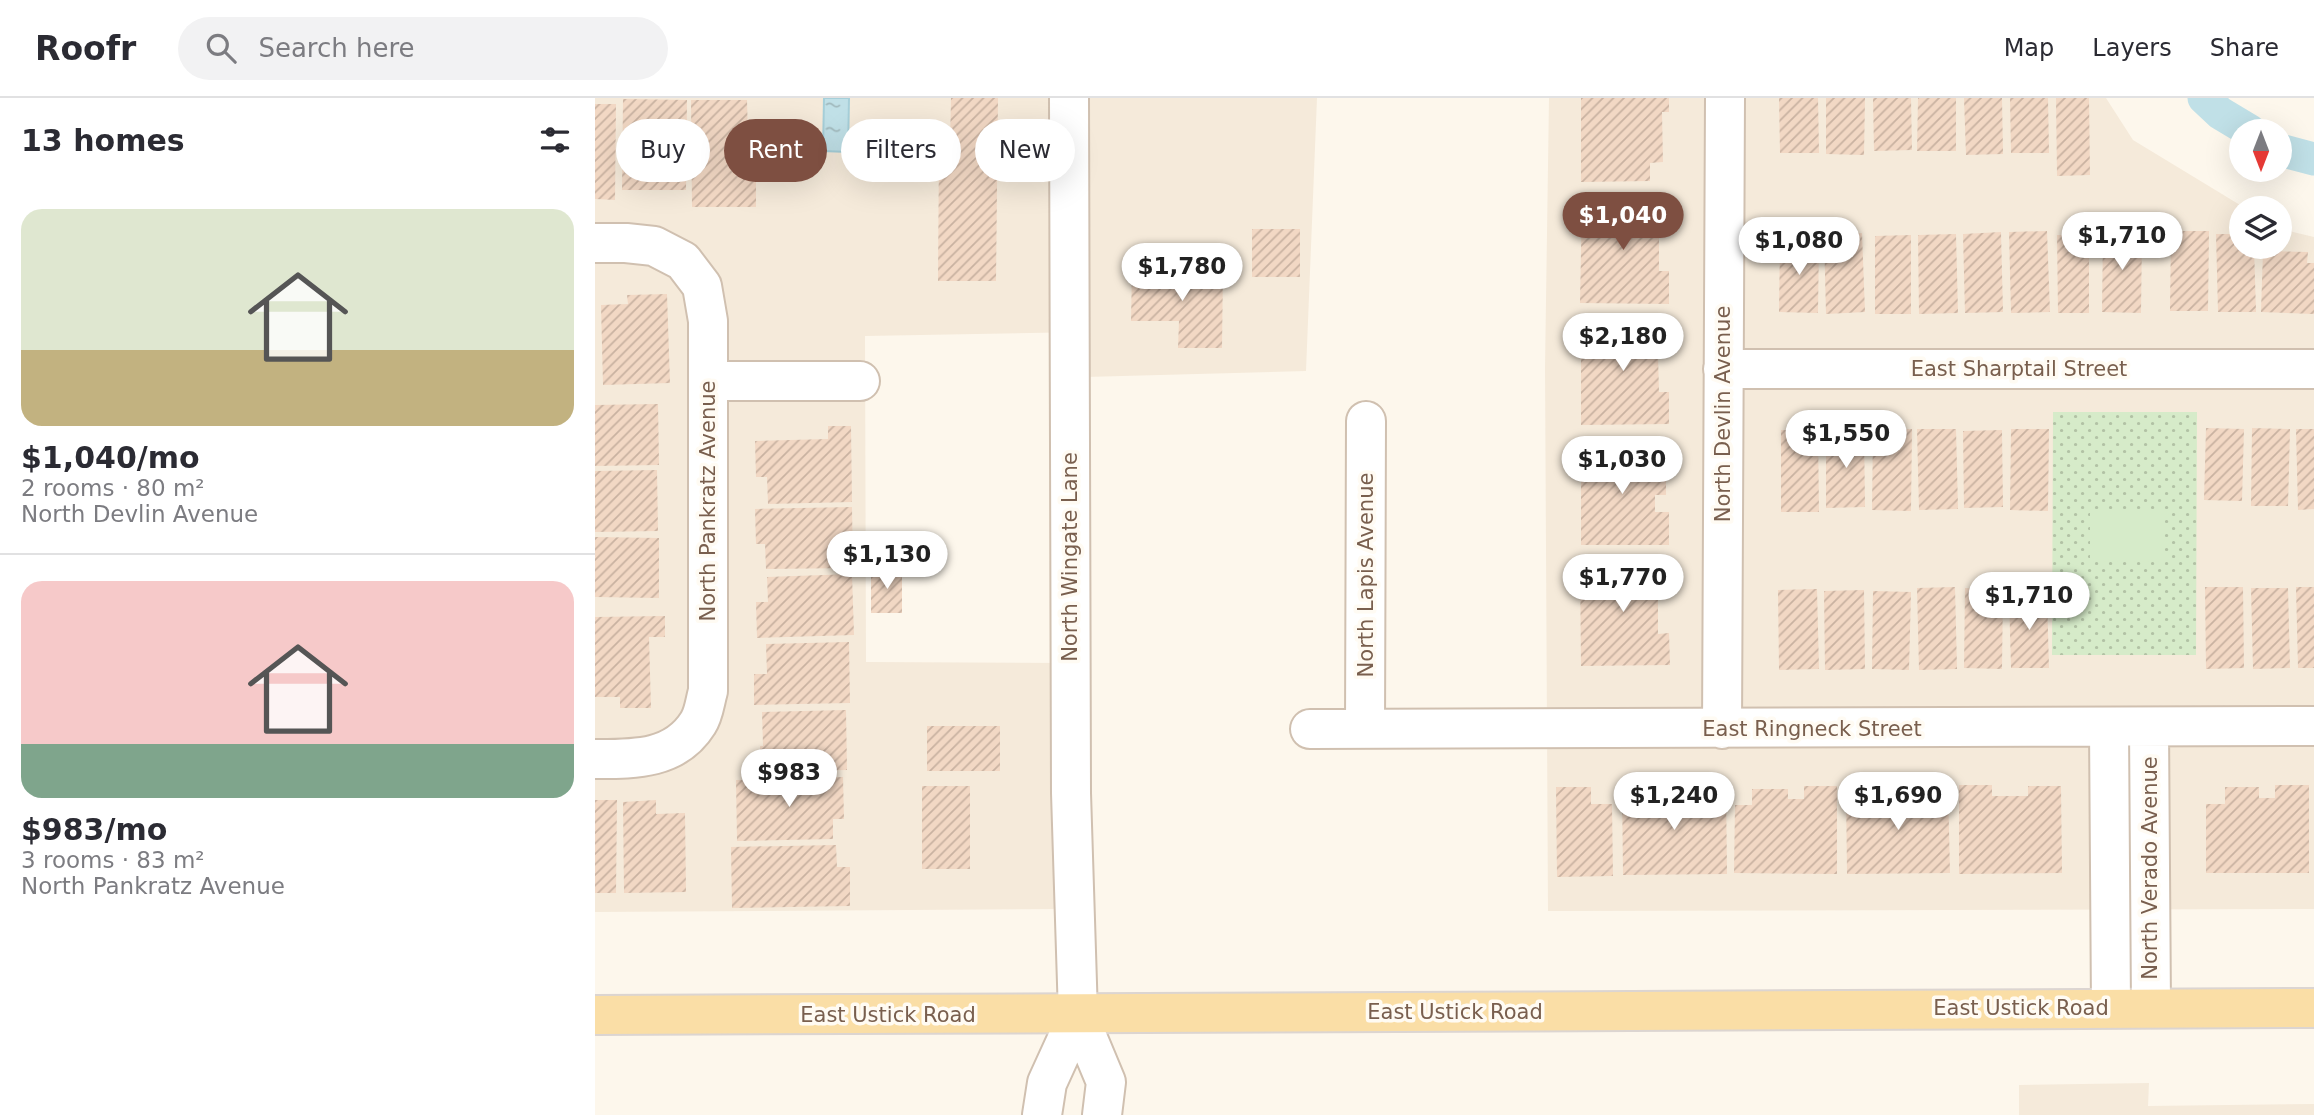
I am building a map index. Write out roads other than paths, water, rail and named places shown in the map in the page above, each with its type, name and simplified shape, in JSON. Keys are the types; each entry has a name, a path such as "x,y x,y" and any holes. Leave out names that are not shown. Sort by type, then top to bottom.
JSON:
{"main road":[{"name":"East Ustick Road","path":"595,1015 2314,1008"}],"street":[{"name":"North Wingate Lane","path":"1069,98 1070,793 1078,1015"},
{"name":"North Devlin Avenue","path":"1721,729 1725,98"},
{"name":"North Pankratz Avenue","path":"595,243 654,246 683,261 702,286 708,321 708,691 699,721 683,741 664,752 638,759 595,759"},
{"name":"East Sharptail Street","path":"1723,369 2314,369"},
{"path":"708,381 860,381"},
{"name":"North Lapis Avenue","path":"1365,729 1366,421"},
{"name":"East Ringneck Street","path":"1310,729 2314,726"},
{"name":"North Verado Avenue","path":"2109,727 2111,1007"},
{"name":"North Verado Avenue","path":"2150,727 2151,1008"},
{"path":"1042,1115 1047,1083 1078,1015"},
{"path":"1078,1015 1106,1082 1102,1115"}],"water":[{"path":"824,98 849,98 849,119 841,119 841,152 827,151 827,119 824,119"}],"waterway":[{"path":"2204,98 2230,119"},
{"path":"2293,153 2314,159"}]}
